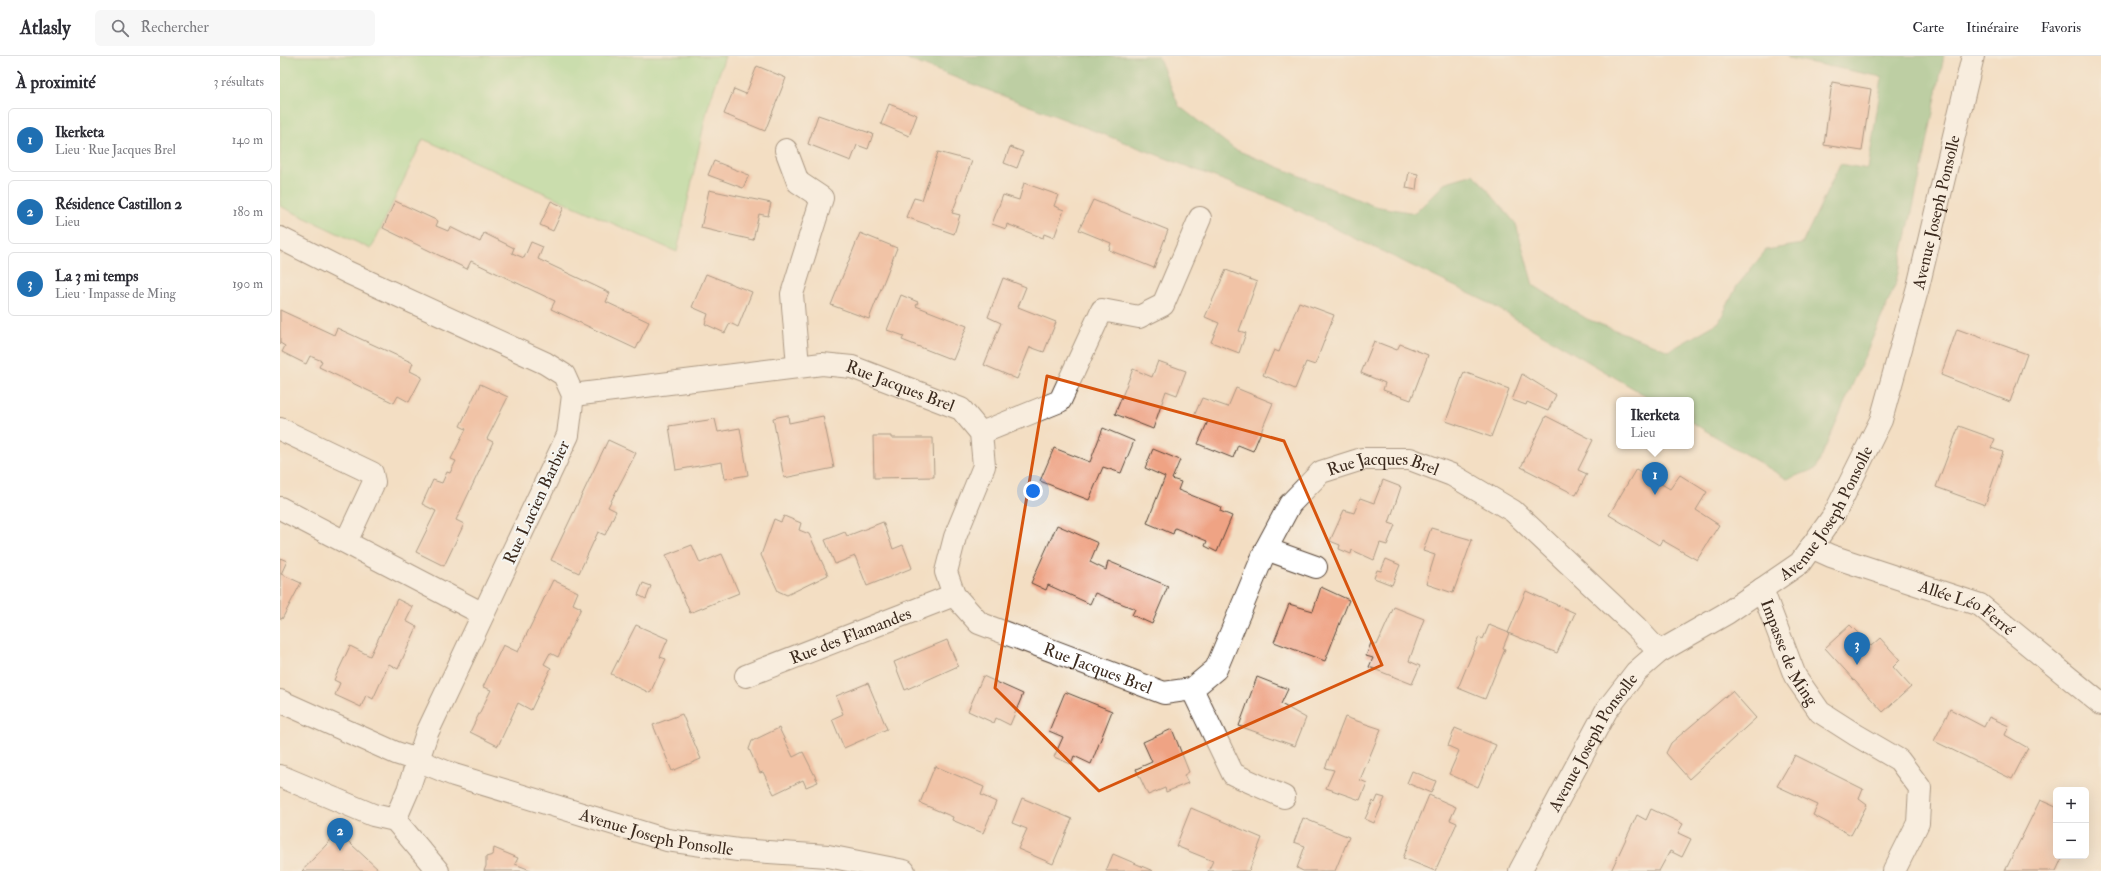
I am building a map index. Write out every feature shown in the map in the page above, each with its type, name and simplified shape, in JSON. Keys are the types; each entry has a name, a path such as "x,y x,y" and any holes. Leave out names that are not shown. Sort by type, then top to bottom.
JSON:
{"street":[{"name":"Avenue Joseph Ponsolle","path":"1520,871 1606,711 1636,672 1659,652 1727,613 1800,563 1834,515 1881,420 1918,288 1973,56"},
{"path":"786,150 798,182 822,198 792,294 798,366"},
{"path":"981,433 1060,401 1102,310 1139,317 1162,305 1200,218"},
{"path":"280,238 347,272 546,363 564,375 573,395"},
{"name":"Rue Jacques Brel","path":"573,395 822,364 852,367 961,409 981,433 984,466 955,537 946,572 954,595 979,623 1164,693 1192,689 1216,669 1266,549 1290,504 1321,472 1362,459 1410,459 1452,475 1514,512 1640,631 1659,652"},
{"name":"Rue Lucien Barbier","path":"417,760 427,732 568,435 573,395"},
{"path":"280,428 372,473 374,482 346,542"},
{"path":"280,508 483,614"},
{"name":"Allée Léo Ferré","path":"1811,547 1831,556 1980,605 2101,704"},
{"path":"1266,549 1316,567"},
{"name":"Impasse de Ming","path":"1762,589 1795,676 1820,712 1899,760 1920,788 1918,823 1894,871"},
{"name":"Rue des Flamandes","path":"746,676 954,595"},
{"path":"1192,689 1233,774 1284,797"},
{"name":"Avenue Joseph Ponsolle","path":"280,701 396,753 454,775 667,840 738,850 828,856 904,871"},
{"path":"395,820 408,790 417,760"},
{"path":"280,776 373,815 395,820 438,871"}],"highlighted area":[{"path":"1047,376 1284,441 1382,665 1099,791 995,688"}],"green space":[{"path":"280,56 725,56 707,110 677,252 423,139 371,249 280,206"},
{"path":"899,56 1158,56 1179,106 1234,149 1374,206 1415,213 1446,182 1474,174 1516,224 1533,285 1587,319 1669,351 1719,322 1737,286 1766,250 1802,244 1840,164 1868,169 1882,77 1788,58 1788,56 1944,56 1924,159 1895,286 1816,469 1787,479 1694,424 1694,397 1648,397 1487,302 1280,202"}],"building":[{"path":"757,66 786,78 765,131 724,114 734,89 746,94"},
{"path":"1832,82 1871,89 1862,151 1824,145"},
{"path":"889,104 917,115 909,136 881,124"},
{"path":"818,115 873,134 868,149 857,145 851,161 808,144"},
{"path":"1010,147 1023,152 1017,168 1004,163"},
{"path":"938,152 972,161 952,213 960,215 954,234 906,217 914,198 922,200"},
{"path":"714,161 749,175 743,188 708,175"},
{"path":"1409,172 1418,174 1416,190 1406,188"},
{"path":"1024,183 1058,195 1054,206 1064,210 1054,238 1044,234 1043,238 1007,224 1006,229 992,224 1003,195 1019,200"},
{"path":"709,190 771,203 768,216 759,214 753,240 701,228"},
{"path":"1093,200 1168,230 1154,268 1109,250 1111,243 1079,230"},
{"path":"395,201 438,221 436,226 448,231 450,227 480,242 484,233 514,248 512,253 524,258 531,242 543,247 538,259 610,293 606,302 649,322 636,349 551,309 555,301 471,261 467,269 383,228"},
{"path":"551,201 564,207 553,231 540,225"},
{"path":"860,233 897,248 869,319 831,305"},
{"path":"1226,270 1257,282 1239,331 1246,333 1239,353 1211,342 1219,323 1205,317"},
{"path":"706,274 752,292 738,327 730,323 725,333 705,324 708,314 692,307"},
{"path":"1003,278 1026,287 1018,307 1056,322 1044,352 1030,347 1017,379 984,365 1001,323 988,317"},
{"path":"901,295 918,302 916,306 967,326 953,360 902,340 904,336 887,330"},
{"path":"1299,302 1334,315 1315,365 1306,362 1295,389 1263,375 1274,350 1279,352"},
{"path":"280,310 334,335 337,328 413,363 410,371 422,377 409,402 398,396 394,403 319,367 322,361 310,356 306,364 282,352 285,346 280,343"},
{"path":"1957,329 2027,354 2010,402 1941,375"},
{"path":"1374,341 1397,350 1400,344 1428,355 1411,400 1383,390 1385,383 1361,373"},
{"path":"1158,361 1186,371 1177,395 1166,391 1153,429 1115,414 1133,369 1152,377"},
{"path":"1464,372 1509,389 1491,437 1446,421"},
{"path":"1522,374 1556,395 1548,411 1527,402 1526,405 1512,400"},
{"path":"480,384 508,397 487,439 493,442 456,520 464,524 444,566 416,552 436,511 422,504 433,480 442,483 447,472 450,473 456,461 451,459 466,429 460,426"},
{"path":"1236,388 1273,403 1253,451 1238,445 1233,458 1198,444 1208,421 1194,416 1202,398 1228,407"},
{"path":"788,415 789,423 823,416 834,468 784,478 773,418"},
{"path":"1546,416 1593,440 1578,470 1587,474 1576,495 1521,467"},
{"path":"715,419 718,432 740,428 748,475 725,479 722,462 676,470 669,426"},
{"path":"1959,426 1995,439 1991,448 2003,452 1985,505 1936,487"},
{"path":"1103,428 1134,441 1121,473 1103,467 1089,500 1040,481 1054,448 1090,462"},
{"path":"873,436 891,436 891,438 933,438 934,477 874,478"},
{"path":"608,440 636,453 608,507 616,511 605,535 598,532 579,573 551,560"},
{"path":"1153,449 1180,460 1172,479 1181,482 1178,490 1221,507 1220,511 1232,516 1217,552 1205,546 1207,541 1175,528 1173,534 1147,523 1165,477 1145,468"},
{"path":"1636,469 1670,489 1680,475 1707,492 1696,510 1719,525 1697,560 1662,540 1659,545 1609,515"},
{"path":"1383,480 1401,487 1389,523 1395,525 1387,545 1380,543 1374,560 1352,550 1351,554 1339,549 1340,545 1330,541 1344,510 1354,513 1360,498 1374,503"},
{"path":"784,516 801,523 799,530 809,534 828,575 787,595 778,591 761,555 774,519 781,522"},
{"path":"883,522 893,549 903,545 912,568 867,586 855,556 835,564 825,540 845,532 847,536"},
{"path":"1057,525 1098,543 1090,562 1106,570 1108,561 1168,586 1152,624 1132,615 1135,609 1095,593 1090,604 1048,585 1046,590 1031,583"},
{"path":"1431,528 1472,540 1453,593 1426,584 1435,555 1423,551"},
{"path":"692,545 700,563 722,554 739,593 690,613 666,555"},
{"path":"280,558 287,561 281,574 301,583 282,619 280,618"},
{"path":"1386,559 1400,565 1392,585 1374,578 1377,570 1381,571"},
{"path":"553,580 578,592 573,604 581,608 558,657 550,653 544,664 551,668 531,710 518,703 498,746 470,732 491,690 483,687 503,645 518,652"},
{"path":"643,583 651,586 646,599 638,595"},
{"path":"1321,587 1349,600 1325,661 1274,642 1289,604 1313,611"},
{"path":"1526,591 1575,613 1557,653 1508,633"},
{"path":"397,599 413,607 406,621 417,627 398,669 389,664 373,699 366,695 361,707 335,695 340,683 334,680 350,646 370,656"},
{"path":"1394,607 1424,619 1409,661 1420,666 1412,684 1369,667 1373,658 1366,656 1371,643 1377,645"},
{"path":"636,625 668,639 660,657 666,659 650,693 611,674"},
{"path":"1489,625 1509,633 1503,648 1505,649 1485,699 1458,688 1479,637 1483,639"},
{"path":"1850,625 1871,646 1880,638 1900,660 1893,667 1911,687 1883,712 1825,648"},
{"path":"947,640 958,666 905,690 894,662"},
{"path":"983,676 1023,694 1010,725 996,718 994,723 968,711"},
{"path":"1257,677 1288,689 1281,704 1306,718 1295,746 1239,726"},
{"path":"868,683 887,729 844,748 832,719 843,714 836,696"},
{"path":"1732,691 1756,718 1689,779 1666,753 1671,743"},
{"path":"1065,692 1112,711 1091,764 1074,756 1071,764 1054,757 1063,737 1049,731"},
{"path":"1950,709 1984,727 1989,717 2009,726 2005,735 2028,748 2012,779 1934,741"},
{"path":"682,714 701,759 672,771 653,725"},
{"path":"1345,717 1381,729 1360,780 1367,783 1360,800 1326,788 1334,770 1325,768"},
{"path":"779,728 793,757 803,752 818,782 806,787 803,780 774,794 763,772 760,773 749,749 752,741"},
{"path":"1455,728 1496,745 1478,787 1449,774 1459,751 1448,746"},
{"path":"1172,729 1189,772 1184,775 1188,783 1166,792 1165,788 1148,795 1136,769 1152,762 1143,742"},
{"path":"1795,755 1863,789 1859,799 1867,805 1851,835 1813,815 1818,805 1777,786"},
{"path":"935,766 984,787 981,795 996,802 983,833 952,820 953,817 920,803"},
{"path":"1412,771 1436,781 1431,793 1407,783"},
{"path":"1429,795 1456,807 1450,820 1457,823 1435,871 1403,858"},
{"path":"1378,796 1385,798 1374,823 1365,819 1373,801 1375,803"},
{"path":"1022,798 1072,819 1053,864 1018,849 1027,829 1012,823"},
{"path":"2040,800 2053,806 2053,859 2062,859 2056,871 2005,871"},
{"path":"1191,808 1262,838 1249,871 1208,871 1213,861 1176,846"},
{"path":"1651,809 1683,824 1678,833 1691,839 1682,857 1670,851 1659,871 1611,871 1637,815 1646,820"},
{"path":"1303,818 1349,837 1335,871 1303,871 1297,868 1305,846 1294,842"},
{"path":"338,832 380,871 302,871"},
{"path":"494,848 518,858 515,864 533,871 484,871 486,866 486,857 493,855"},
{"path":"1113,854 1153,871 1106,871"}],"place":[{"name":"Ikerketa","path":"1655,495"},
{"name":"La 3 mi temps","path":"1857,665"},
{"name":"Résidence Castillon 2","path":"340,851"}]}
